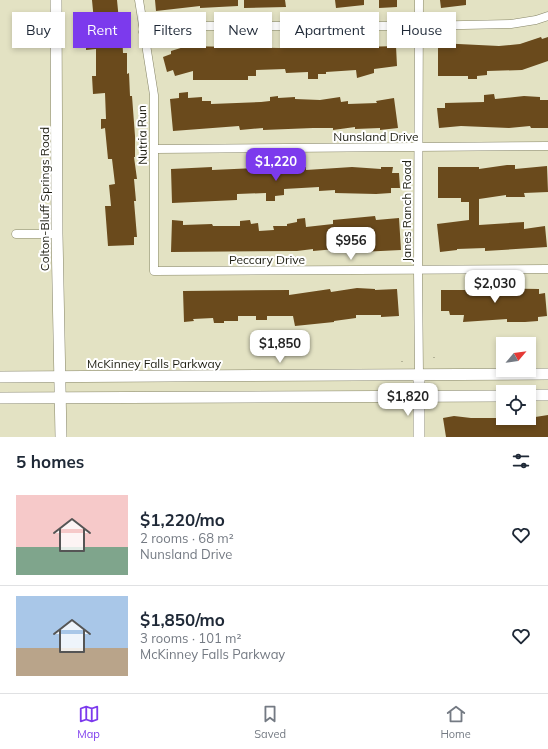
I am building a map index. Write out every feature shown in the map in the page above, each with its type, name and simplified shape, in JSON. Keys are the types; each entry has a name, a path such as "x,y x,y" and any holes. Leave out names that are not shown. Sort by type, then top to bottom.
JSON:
{"main road":[{"name":"Colton-Bluff Springs Road","path":"56,0 57,234 61,437"},
{"name":"McKinney Falls Parkway","path":"0,377 548,374"},
{"path":"419,375 419,437"},
{"path":"536,396 548,395"},
{"path":"0,398 496,396"}],"street":[{"name":"Nutria Run","path":"139,0 140,12"},
{"name":"Janes Ranch Road","path":"418,0 418,12"},
{"path":"456,25 511,24 548,16"},
{"path":"206,26 387,26"},
{"name":"Nutria Run","path":"146,48 154,95 154,271"},
{"name":"Janes Ranch Road","path":"417,48 419,375"},
{"name":"Nunsland Drive","path":"155,148 548,146"},
{"path":"16,234 57,234"},
{"name":"Peccary Drive","path":"154,271 418,271 548,269"}],"building":[{"path":"92,0 117,0 118,12 93,12"},
{"path":"155,0 238,0 238,6 200,8 200,6 156,11"},
{"path":"244,0 285,0 286,7 244,8"},
{"path":"335,0 364,0 364,5 336,8"},
{"path":"379,0 397,0 397,7 379,8"},
{"path":"440,0 466,0 466,5 441,8"},
{"path":"541,37 542,39 548,37 548,61 522,70 487,71 487,75 477,76 477,79 468,79 468,76 438,76 438,48 456,48 456,44 499,46 520,44"},
{"path":"206,46 214,47 214,48 379,48 379,47 387,46 387,48 396,48 397,66 374,69 374,73 357,78 356,70 326,72 326,74 318,74 318,79 308,79 308,72 286,73 285,69 256,70 256,76 248,76 248,80 193,80 193,71 175,76 173,70 167,72 163,57 171,54 171,51 181,48 206,48"},
{"path":"86,48 123,48 123,53 127,53 127,74 129,73 130,96 132,96 135,136 134,157 137,179 134,179 137,237 134,237 134,245 108,246 105,206 111,206 109,185 115,184 112,159 108,159 105,128 101,129 101,119 106,119 105,93 93,94 92,76 96,76 96,49 86,50"},
{"path":"188,92 188,98 202,97 202,101 211,101 211,104 270,101 270,97 278,96 278,98 295,97 295,99 320,100 340,97 341,102 348,101 348,104 377,103 376,101 394,98 398,128 380,130 380,128 355,129 355,127 333,130 333,128 313,128 263,130 263,128 240,130 239,126 173,131 170,99 179,98 179,93"},
{"path":"494,94 495,99 524,96 540,97 540,100 548,100 548,128 531,128 530,126 509,128 461,126 439,128 437,108 445,108 445,103 484,102 484,95"},
{"path":"515,165 515,169 547,166 548,192 524,193 525,197 506,197 506,195 479,199 479,225 524,222 524,229 545,226 547,247 485,251 485,248 457,249 440,252 437,224 469,220 469,202 461,202 461,198 438,198 438,167 479,167 479,169"},
{"path":"212,167 212,170 282,167 282,169 306,167 306,170 352,167 381,169 381,167 393,167 392,173 399,173 400,188 391,188 391,193 376,194 335,193 335,190 319,191 319,187 284,189 284,195 275,196 275,201 266,201 266,193 237,194 237,200 172,203 171,169"},
{"path":"375,216 376,220 399,218 401,250 360,252 360,249 336,252 336,249 313,251 313,249 297,251 171,252 172,220 183,221 183,225 212,224 213,226 240,226 240,221 250,220 251,224 258,223 259,231 274,230 273,226 287,226 287,224 297,222 297,219 305,218 306,227 333,224 333,220"},
{"path":"357,288 375,290 397,289 399,316 381,317 381,315 356,315 356,318 334,322 295,326 293,316 267,316 267,320 256,320 256,316 238,316 238,321 224,321 224,323 214,323 213,318 193,319 194,321 184,322 183,291 289,290 289,295 330,289 331,292"},
{"path":"484,288 539,289 539,294 545,293 547,316 538,317 538,321 525,322 507,322 507,319 463,322 464,315 450,315 449,311 441,311 441,290 484,290"},
{"path":"548,415 548,437 446,437 443,418 454,416 496,418 496,425 536,425 536,417"}]}
